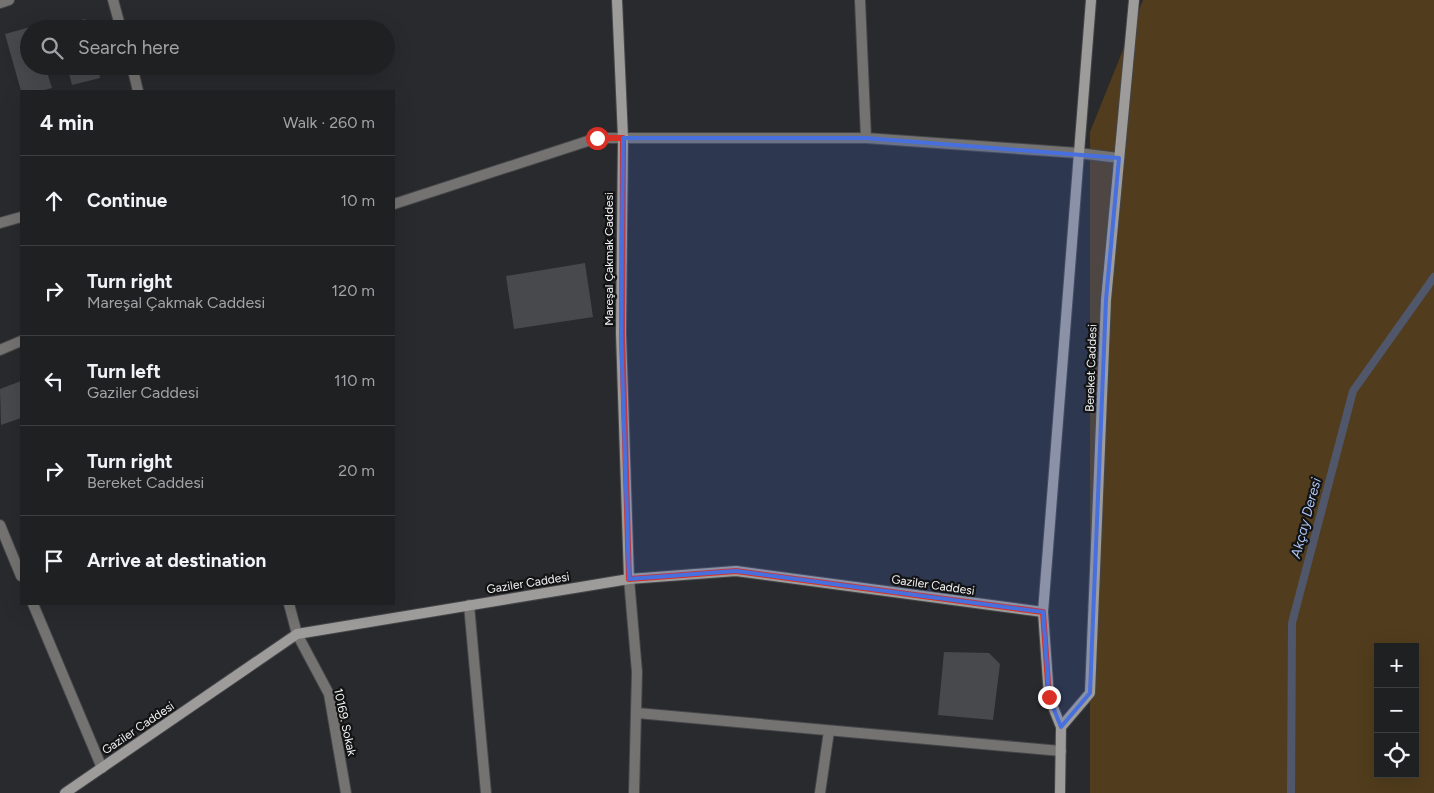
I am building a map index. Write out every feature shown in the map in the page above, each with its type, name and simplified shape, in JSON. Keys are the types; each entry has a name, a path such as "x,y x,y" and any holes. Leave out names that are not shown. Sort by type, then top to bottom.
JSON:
{"street":[{"path":"0,3 9,0"},
{"path":"113,0 119,20"},
{"name":"Mareşal Çakmak Caddesi","path":"617,0 623,138 622,333 629,579"},
{"path":"860,0 866,138"},
{"path":"1060,793 1061,727 1049,697 1043,612 1091,0"},
{"name":"Bereket Caddesi","path":"1061,727 1090,693 1106,300 1134,0"},
{"path":"134,75 138,90"},
{"path":"395,204 597,138 866,138 1078,153 1119,158"},
{"path":"0,223 20,216"},
{"path":"0,350 20,341"},
{"path":"0,525 20,574"},
{"name":"Gaziler Caddesi","path":"68,792 297,634 629,579 736,571 1043,612"},
{"path":"629,579 637,672 634,793"},
{"path":"33,605 102,768"},
{"name":"10169. Sokak","path":"289,605 297,634 329,694 346,793"},
{"path":"469,605 486,793"},
{"path":"637,713 1061,751"},
{"path":"820,793 829,731"}],"highlighted area":[{"path":"623,138 866,138 1119,158 1106,300 1090,693 1061,727 1049,697 1043,612 736,571 629,579 621,333"}],"shaded area":[{"path":"1143,0 1434,0 1434,793 1090,793 1090,132"}],"building":[{"path":"20,30 20,75 48,75 52,88 45,90 21,90 5,34"},
{"path":"69,75 100,75 100,78 72,85"},
{"path":"585,263 593,317 514,329 506,276"},
{"path":"20,381 20,418 1,425 0,389"},
{"path":"944,652 989,653 1000,664 993,720 938,715"}],"waterway":[{"name":"Akçay Deresi","path":"1291,793 1292,623 1353,391 1434,277"}],"route":[{"path":"597,138 623,138 622,333 629,579 736,571 1043,612 1049,697"}]}
